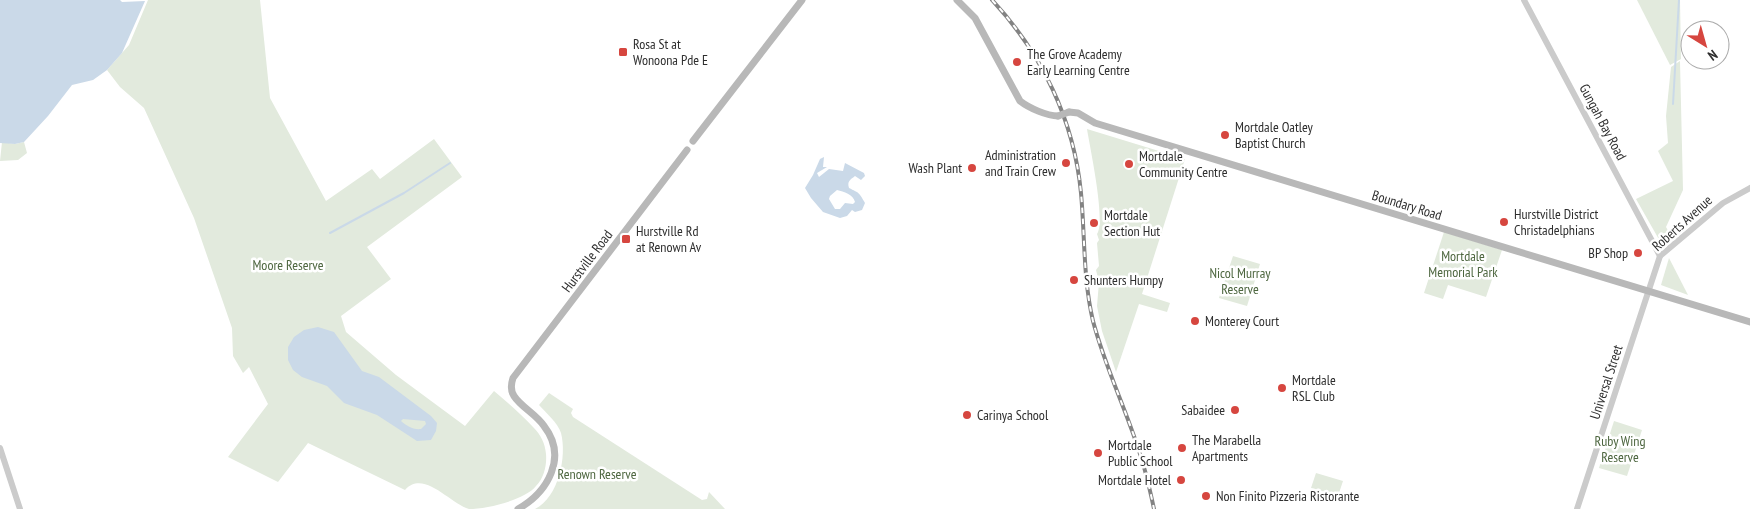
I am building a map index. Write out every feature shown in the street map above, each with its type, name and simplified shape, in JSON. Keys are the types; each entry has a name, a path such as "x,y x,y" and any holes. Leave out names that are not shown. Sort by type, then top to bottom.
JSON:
{"main road":[{"name":"Hurstville Road","path":"518,509 536,496 548,482 552,472 554,454 550,436 545,426 515,397 511,388 513,378 687,150 690,151 694,148 693,141 802,0"},
{"name":"Boundary Road","path":"957,0 976,18 1020,101 1028,106 1058,116 1069,112 1078,113 1095,123 1750,322"}],"street":[{"name":"Gungah Bay Road","path":"1524,0 1660,256"},
{"name":"Roberts Avenue","path":"1648,291 1660,256 1723,204 1750,188"},
{"name":"Universal Street","path":"1577,509 1648,291"},
{"path":"0,448 20,509"}],"green space":[{"name":"Moore Reserve","path":"148,0 260,0 270,98 326,201 372,169 380,179 434,139 462,177 367,247 391,279 341,316 346,332 396,375 465,426 494,391 519,413 538,433 544,443 546,463 543,475 539,483 531,491 505,503 469,509 429,485 420,483 412,485 405,490 308,443 278,482 228,457 268,404 249,367 243,373 233,356 232,328 194,218 144,108 120,87 107,70 129,45"},
{"path":"1637,0 1680,0 1680,60 1670,65"},
{"path":"1680,61 1683,190 1666,227 1671,236 1661,243 1636,199 1673,181 1658,151 1668,143 1666,116 1671,67"},
{"path":"1087,129 1185,159 1142,294 1170,303 1167,312 1139,304 1116,372 1102,331 1097,306 1099,282 1096,270 1099,266 1097,243 1099,240 1097,234 1100,215"},
{"path":"2,142 15,144 24,142 27,153 18,160 0,161"},
{"name":"Mortdale Memorial Park","path":"1444,232 1502,250 1486,297 1448,285 1443,299 1424,293"},
{"name":"Nicol Murray Reserve","path":"1233,256 1260,264 1247,306 1219,298"},
{"path":"1669,258 1688,295 1661,285"},
{"name":"Renown Reserve","path":"549,393 573,409 571,413 573,417 702,500 707,499 709,492 725,509 535,509 550,495 562,464 563,442 561,433 555,422 539,405"},
{"name":"Ruby Wing Reserve","path":"1614,421 1642,430 1627,476 1599,468"},
{"path":"1316,473 1343,481 1338,496 1311,488"}],"water":[{"path":"0,0 145,1 122,53 107,70 93,80 72,85 48,116 24,142 15,144 0,143"},
{"path":"824,157 823,167 827,167 817,173 819,177 829,169 843,171 845,163 864,173 865,176 861,180 855,176 848,184 849,188 859,193 865,203 862,210 855,212 852,210 847,216 840,218 823,212 811,198 805,188 820,159","holes":["837,190 850,195 855,202 853,204 845,203 840,209 835,209 829,199"]},
{"path":"318,327 334,332 362,371 379,377 431,416 437,423 436,431 431,440 417,441 377,415 344,403 327,386 302,377 293,370 288,360 288,347 294,337 304,330","holes":["403,419 425,421 426,424 421,429 415,429 401,421"]}],"waterway":[{"path":"1673,104 1679,0"},
{"path":"330,233 404,193 450,163"}],"railway":[{"path":"992,0 1026,43 1053,89 1063,114 1077,166 1081,193 1086,273 1093,321 1103,355 1140,454 1154,509"}],"place":[{"name":"Rosa St at Wonoona Pde E","path":"623,52"},
{"name":"The Grove Academy Early Learning Centre","path":"1017,62"},
{"name":"Mortdale Oatley Baptist Church","path":"1225,135"},
{"name":"Administration and Train Crew","path":"1066,163"},
{"name":"Mortdale Community Centre","path":"1129,164"},
{"name":"Wash Plant","path":"972,168"},
{"name":"Hurstville District Christadelphians","path":"1504,222"},
{"name":"Mortdale Section Hut","path":"1094,223"},
{"name":"Hurstville Rd at Renown Av","path":"626,239"},
{"name":"BP Shop","path":"1638,253"},
{"name":"Shunters Humpy","path":"1074,280"},
{"name":"Monterey Court","path":"1195,321"},
{"name":"Mortdale RSL Club","path":"1282,388"},
{"name":"Sabaidee","path":"1235,410"},
{"name":"Carinya School","path":"967,415"},
{"name":"The Marabella Apartments","path":"1182,448"},
{"name":"Mortdale Public School","path":"1098,453"},
{"name":"Mortdale Hotel","path":"1181,480"},
{"name":"Non Finito Pizzeria Ristorante","path":"1206,496"}]}
